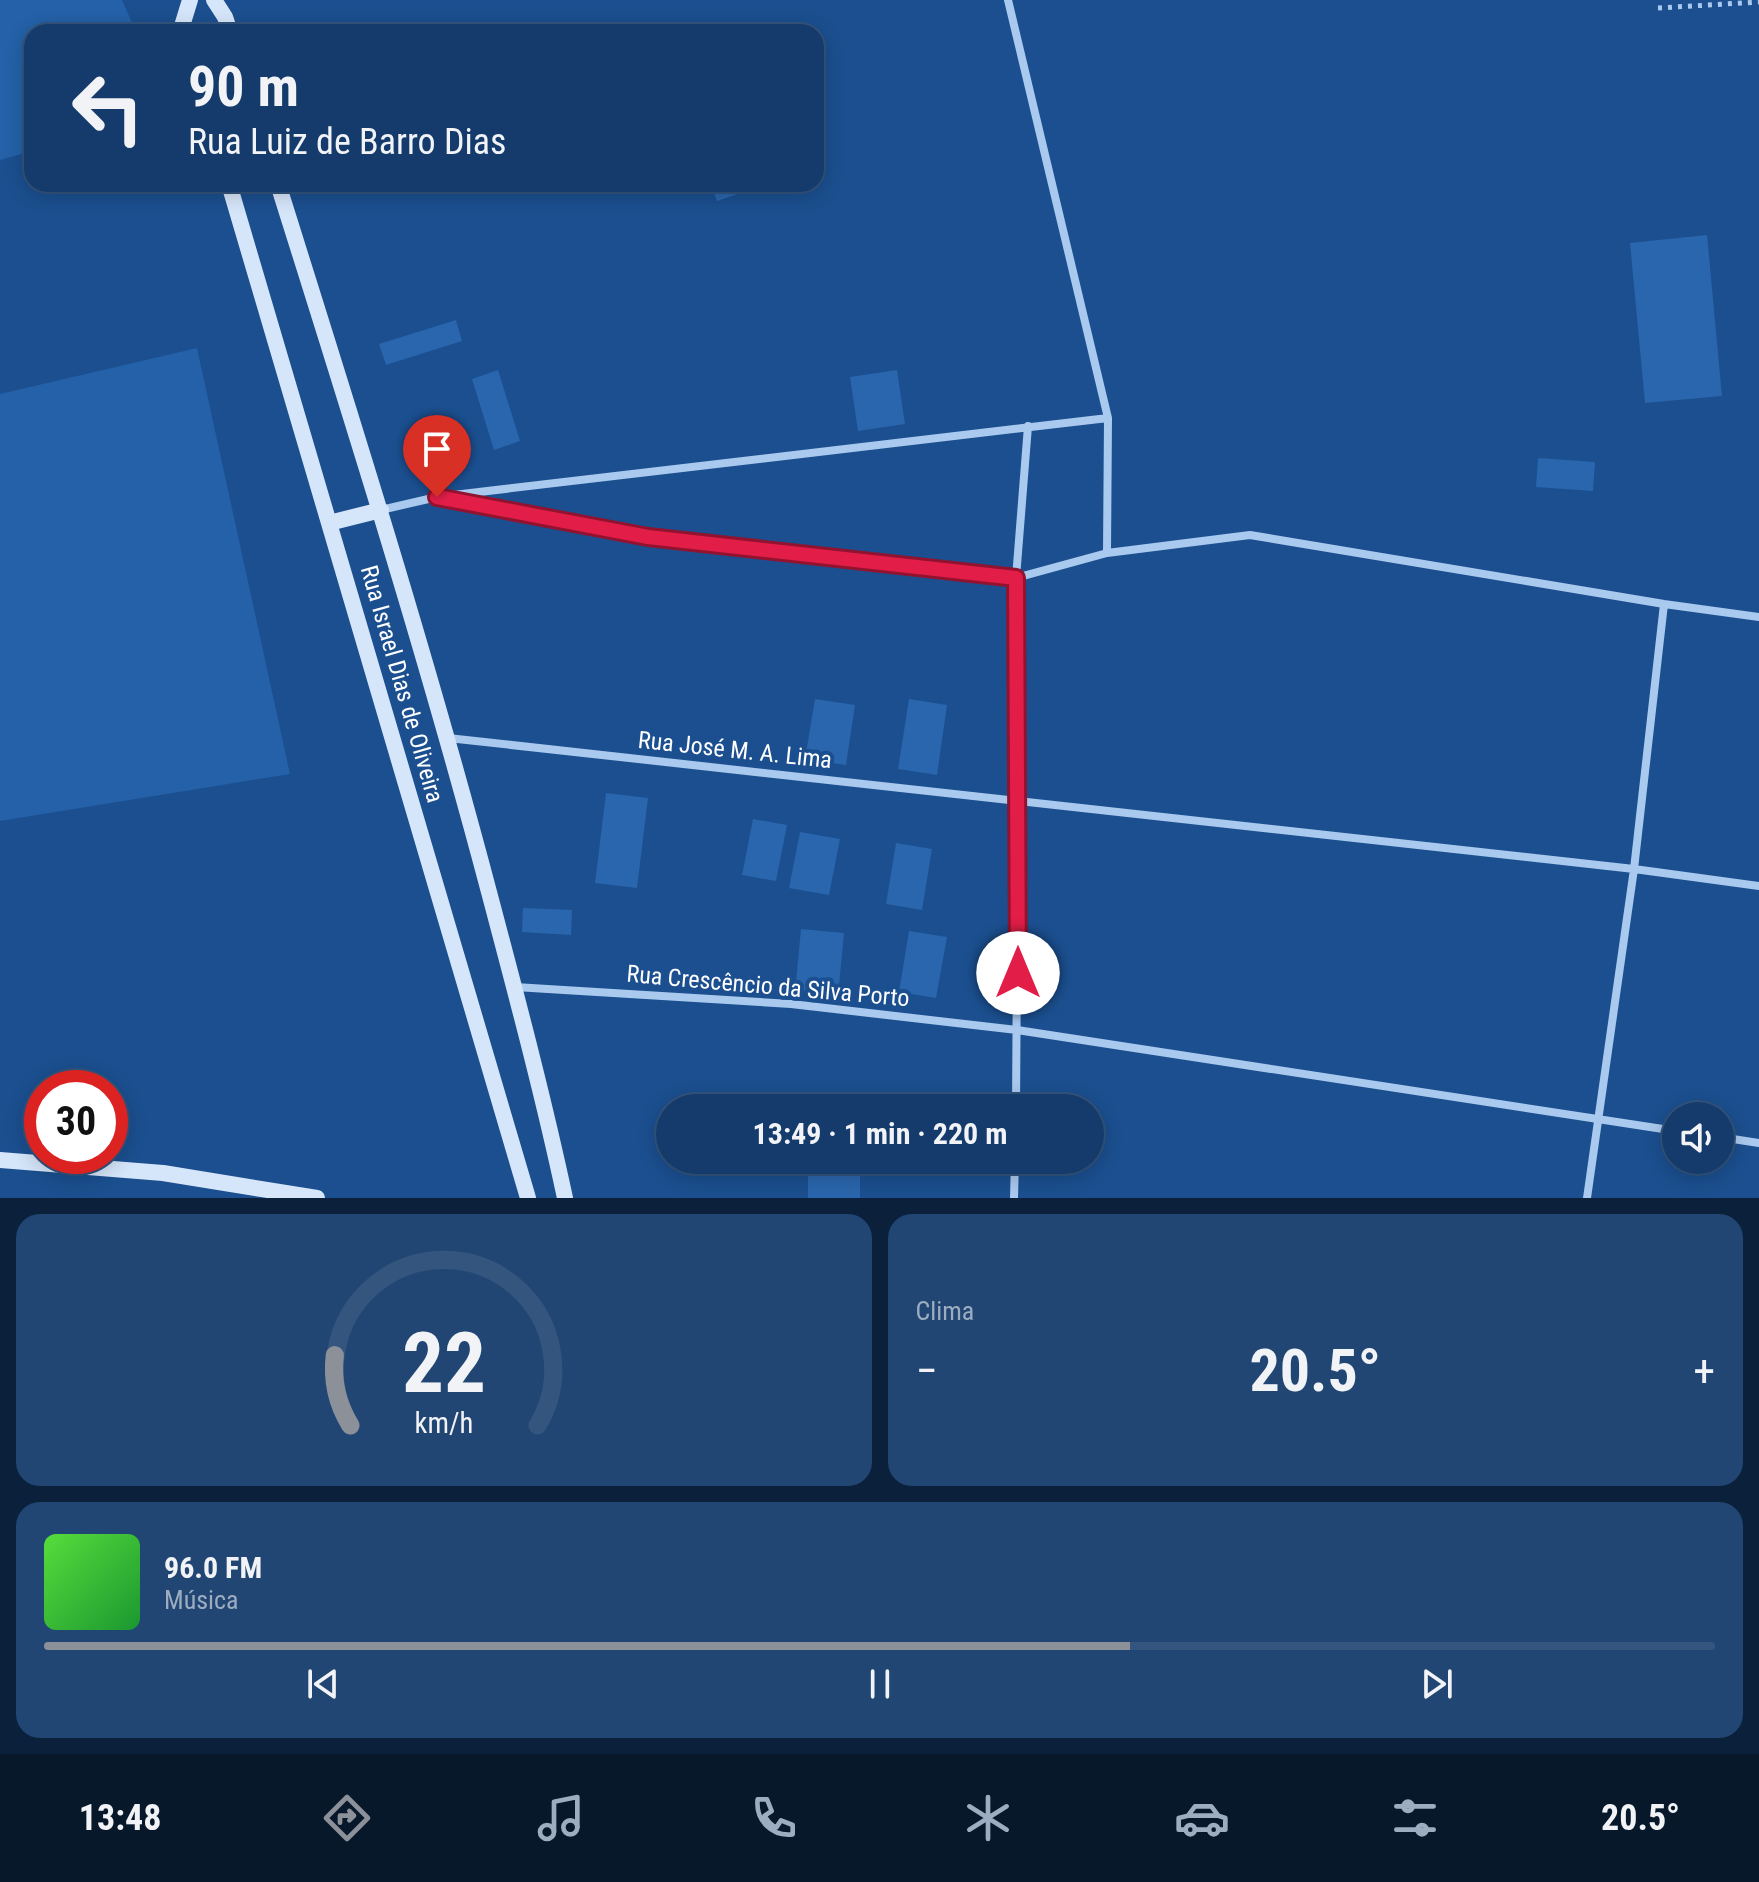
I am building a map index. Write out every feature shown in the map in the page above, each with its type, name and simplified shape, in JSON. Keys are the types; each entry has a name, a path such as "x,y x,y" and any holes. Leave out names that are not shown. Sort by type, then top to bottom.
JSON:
{"main road":[{"path":"183,24 190,0"},
{"path":"214,0 227,24"},
{"name":"Rua Israel Dias de Oliveira","path":"231,192 528,1198"},
{"name":"Rua Israel Dias de Oliveira","path":"281,192 381,510 448,738 514,987 565,1198"},
{"path":"329,523 381,510"},
{"path":"0,1160 163,1173 317,1198"}],"street":[{"path":"1008,0 1108,418 1107,553"},
{"path":"381,510 437,497 1108,418"},
{"path":"1016,1094 1016,578 1028,426"},
{"path":"437,497 648,537 1016,578 1107,553 1250,535 1759,617"},
{"path":"1587,1198 1634,869 1664,604"},
{"name":"Rua José M. A. Lima","path":"448,738 1634,869 1759,886"},
{"name":"Rua Crescêncio da Silva Porto","path":"514,987 791,1004 1017,1030 1662,1129"},
{"path":"1734,1139 1759,1143"},
{"path":"1014,1198 1015,1174"}],"path":[{"path":"1658,8 1759,2"}],"shaded area":[{"path":"0,0 122,0 132,24 24,24 24,153 0,160"},
{"path":"197,348 290,774 0,821 0,394"}],"building":[{"path":"714,192 744,192 717,201"},
{"path":"1707,235 1722,396 1645,403 1630,243"},
{"path":"456,320 462,341 386,365 379,344"},
{"path":"498,370 520,441 494,450 472,379"},
{"path":"897,370 905,424 858,431 850,377"},
{"path":"1538,458 1595,462 1593,491 1536,487"},
{"path":"815,699 855,705 846,765 805,759"},
{"path":"909,699 947,705 937,775 898,769"},
{"path":"606,793 648,798 637,888 595,883"},
{"path":"753,819 787,825 776,881 742,875"},
{"path":"800,832 840,839 829,895 789,888"},
{"path":"896,843 932,849 922,910 886,904"},
{"path":"523,908 572,910 571,935 522,932"},
{"path":"801,929 844,933 838,996 795,992"},
{"path":"909,931 947,937 936,998 899,992"},
{"path":"808,1175 860,1175 860,1198 808,1198"}],"route":[{"path":"437,497 648,537 1016,578 1018,973"}]}
